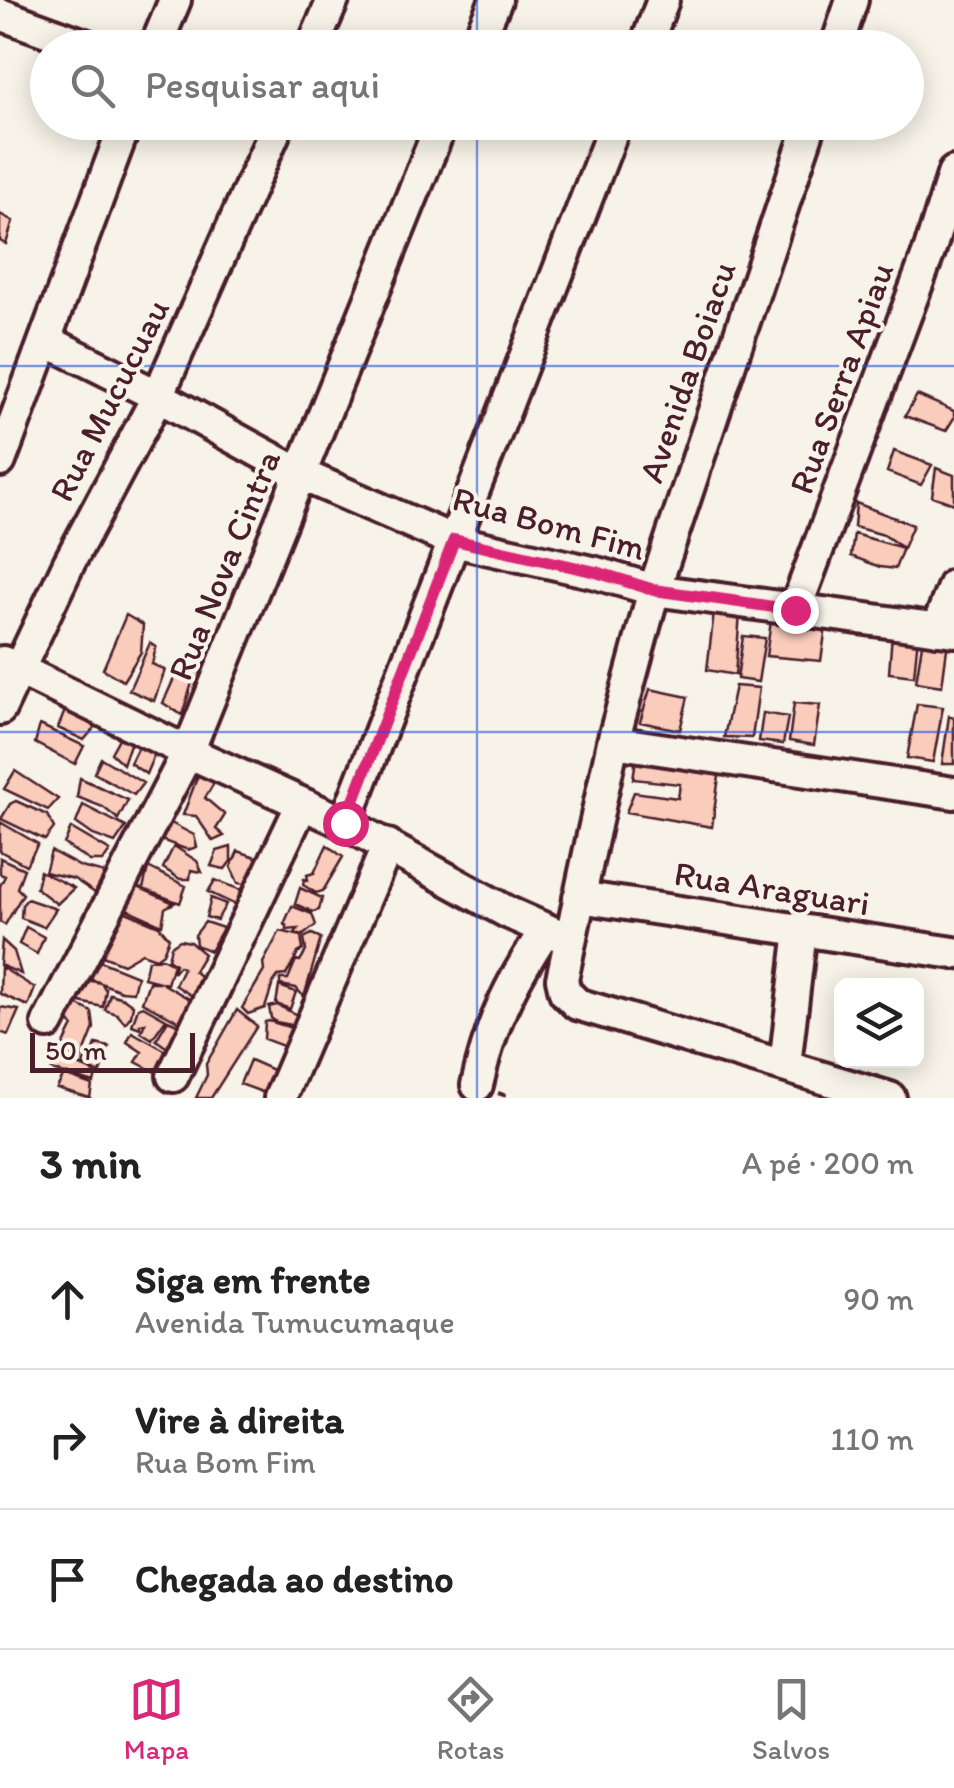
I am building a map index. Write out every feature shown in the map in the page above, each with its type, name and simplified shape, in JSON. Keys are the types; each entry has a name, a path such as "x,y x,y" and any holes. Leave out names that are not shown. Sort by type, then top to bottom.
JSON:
{"street":[{"path":"163,30 176,0"},
{"path":"320,30 333,0"},
{"path":"483,30 496,0"},
{"path":"651,30 663,0"},
{"path":"842,30 852,0"},
{"path":"0,14 44,30"},
{"path":"0,460 119,140"},
{"name":"Rua Mucucuau","path":"0,709 9,666 158,396 271,140"},
{"name":"Rua Nova Cintra","path":"48,1023 188,752 435,140"},
{"path":"345,823 609,140"},
{"name":"Avenida Boiacu","path":"477,1085 494,1022 516,974 558,934 579,897 613,742 654,590 805,140"},
{"name":"Rua Serra Apiau","path":"795,610 930,249 954,172"},
{"name":"Rua Bom Fim","path":"45,340 302,475 454,540 596,572 654,590 946,630"},
{"path":"946,630 954,585"},
{"path":"9,666 345,823 509,913 558,934 562,979 571,1000 785,1065 835,1089 890,1098"},
{"path":"613,742 954,793"},
{"path":"173,1076 302,804"},
{"path":"280,1098 388,845"},
{"name":"Rua Araguari","path":"579,897 954,953"},
{"path":"785,1065 801,930"}],"building":[{"path":"0,214 13,221 6,244 0,241"},
{"path":"917,395 954,411 946,431 905,416"},
{"path":"894,451 932,465 921,485 887,472"},
{"path":"936,468 954,475 954,504 932,496"},
{"path":"856,503 913,525 903,548 884,535 854,527"},
{"path":"854,534 903,548 895,569 851,556"},
{"path":"714,612 740,614 735,675 707,670"},
{"path":"126,615 143,625 141,652 123,681 103,669"},
{"path":"771,621 826,627 821,661 766,656"},
{"path":"892,633 918,636 914,676 889,673"},
{"path":"743,636 765,638 758,682 737,679"},
{"path":"923,638 948,641 942,686 916,682"},
{"path":"150,643 156,647 152,664 165,670 154,701 129,690"},
{"path":"181,663 197,667 182,715 163,703"},
{"path":"735,686 759,688 752,738 724,737"},
{"path":"650,689 688,697 680,730 640,722"},
{"path":"68,703 95,727 84,740 58,728"},
{"path":"794,703 820,705 814,745 789,741"},
{"path":"917,704 943,707 933,762 907,758"},
{"path":"763,713 788,717 783,744 759,741"},
{"path":"949,716 954,718 954,764 942,764"},
{"path":"40,725 84,746 75,764 35,743"},
{"path":"123,731 133,736 123,764 111,753"},
{"path":"143,736 157,748 146,774 130,763"},
{"path":"637,752 720,769 712,827 626,812 634,792 678,798 680,784 633,779"},
{"path":"101,758 143,783 134,795 94,773"},
{"path":"200,770 217,778 205,798 225,815 216,829 224,836 213,841 196,816 183,815"},
{"path":"15,771 58,799 48,810 4,789"},
{"path":"80,778 128,800 118,819 103,807 77,797"},
{"path":"16,801 47,815 54,828 45,840 1,819"},
{"path":"83,805 126,827 115,843 76,823"},
{"path":"167,821 194,835 197,847 188,850 161,840"},
{"path":"0,822 38,844 26,865 0,851"},
{"path":"71,828 110,851 103,861 90,861 64,844"},
{"path":"327,845 343,857 323,891 316,893 303,885 304,879 314,873"},
{"path":"174,846 197,861 202,872 191,870 190,879 180,879 163,868"},
{"path":"231,847 231,861 225,869 211,866 217,851"},
{"path":"51,851 81,867 105,873 95,893 74,879 45,872"},
{"path":"238,851 271,862 248,885 238,883 231,867"},
{"path":"0,858 24,869 17,888 23,894 5,925 0,922 0,886 5,876 0,874"},
{"path":"148,867 186,886 180,903 143,889"},
{"path":"40,871 74,888 57,904 36,888"},
{"path":"215,880 252,894 248,911 208,892"},
{"path":"129,883 174,903 165,908 162,925 113,903"},
{"path":"300,888 322,898 319,910 313,912 295,904"},
{"path":"211,898 226,904 217,920 206,917"},
{"path":"27,899 56,909 44,927 21,918"},
{"path":"112,906 159,926 169,938 163,953 156,958 142,953 123,964 95,953"},
{"path":"292,906 312,914 316,925 302,936 295,933 298,929 287,930 284,924"},
{"path":"205,922 223,928 210,951 196,945 195,935"},
{"path":"26,927 44,937 37,954 19,944"},
{"path":"280,931 301,936 303,950 286,975 278,976 273,983 265,1008 248,1014 242,1008 264,971 263,963"},
{"path":"312,934 321,938 304,997 296,988 280,985 280,979 288,979 296,960 300,961 306,951 304,938"},
{"path":"2,940 14,951 21,974 0,965"},
{"path":"180,940 190,942 204,954 194,971 200,976 192,996 175,985 183,968 179,966 173,973 175,964 168,959 171,946"},
{"path":"90,957 137,976 133,992 83,976"},
{"path":"162,958 173,964 167,984 144,978 148,960"},
{"path":"1,967 35,988 28,1006 0,994"},
{"path":"82,979 101,983 106,990 103,1007 75,1001"},
{"path":"149,982 160,982 203,1007 190,1027 142,1002"},
{"path":"279,986 296,992 290,1009 276,1004"},
{"path":"110,994 133,1005 125,1023 117,1014 105,1010"},
{"path":"70,1001 92,1012 94,1028 81,1061 61,1050 73,1026 65,1015"},
{"path":"277,1005 299,1016 297,1026 271,1018 269,1007"},
{"path":"143,1006 166,1019 152,1039 141,1032 145,1023 140,1028 132,1025 138,1008"},
{"path":"0,1007 19,1010 8,1035 0,1032"},
{"path":"237,1010 257,1026 211,1098 196,1098 207,1075 206,1064"},
{"path":"168,1020 191,1030 179,1056 156,1040"},
{"path":"265,1022 295,1029 288,1048 264,1039"},
{"path":"132,1032 179,1058 167,1078 136,1062 142,1052 127,1042"},
{"path":"96,1044 109,1047 100,1074 83,1065 93,1056 89,1053 93,1054"},
{"path":"59,1057 90,1070 96,1075 94,1083 52,1070"},
{"path":"250,1060 282,1074 276,1097 240,1084"},
{"path":"64,1075 92,1085 90,1098 57,1088"}],"route":[{"path":"345,823 454,540 596,572 654,590 795,610"}]}
